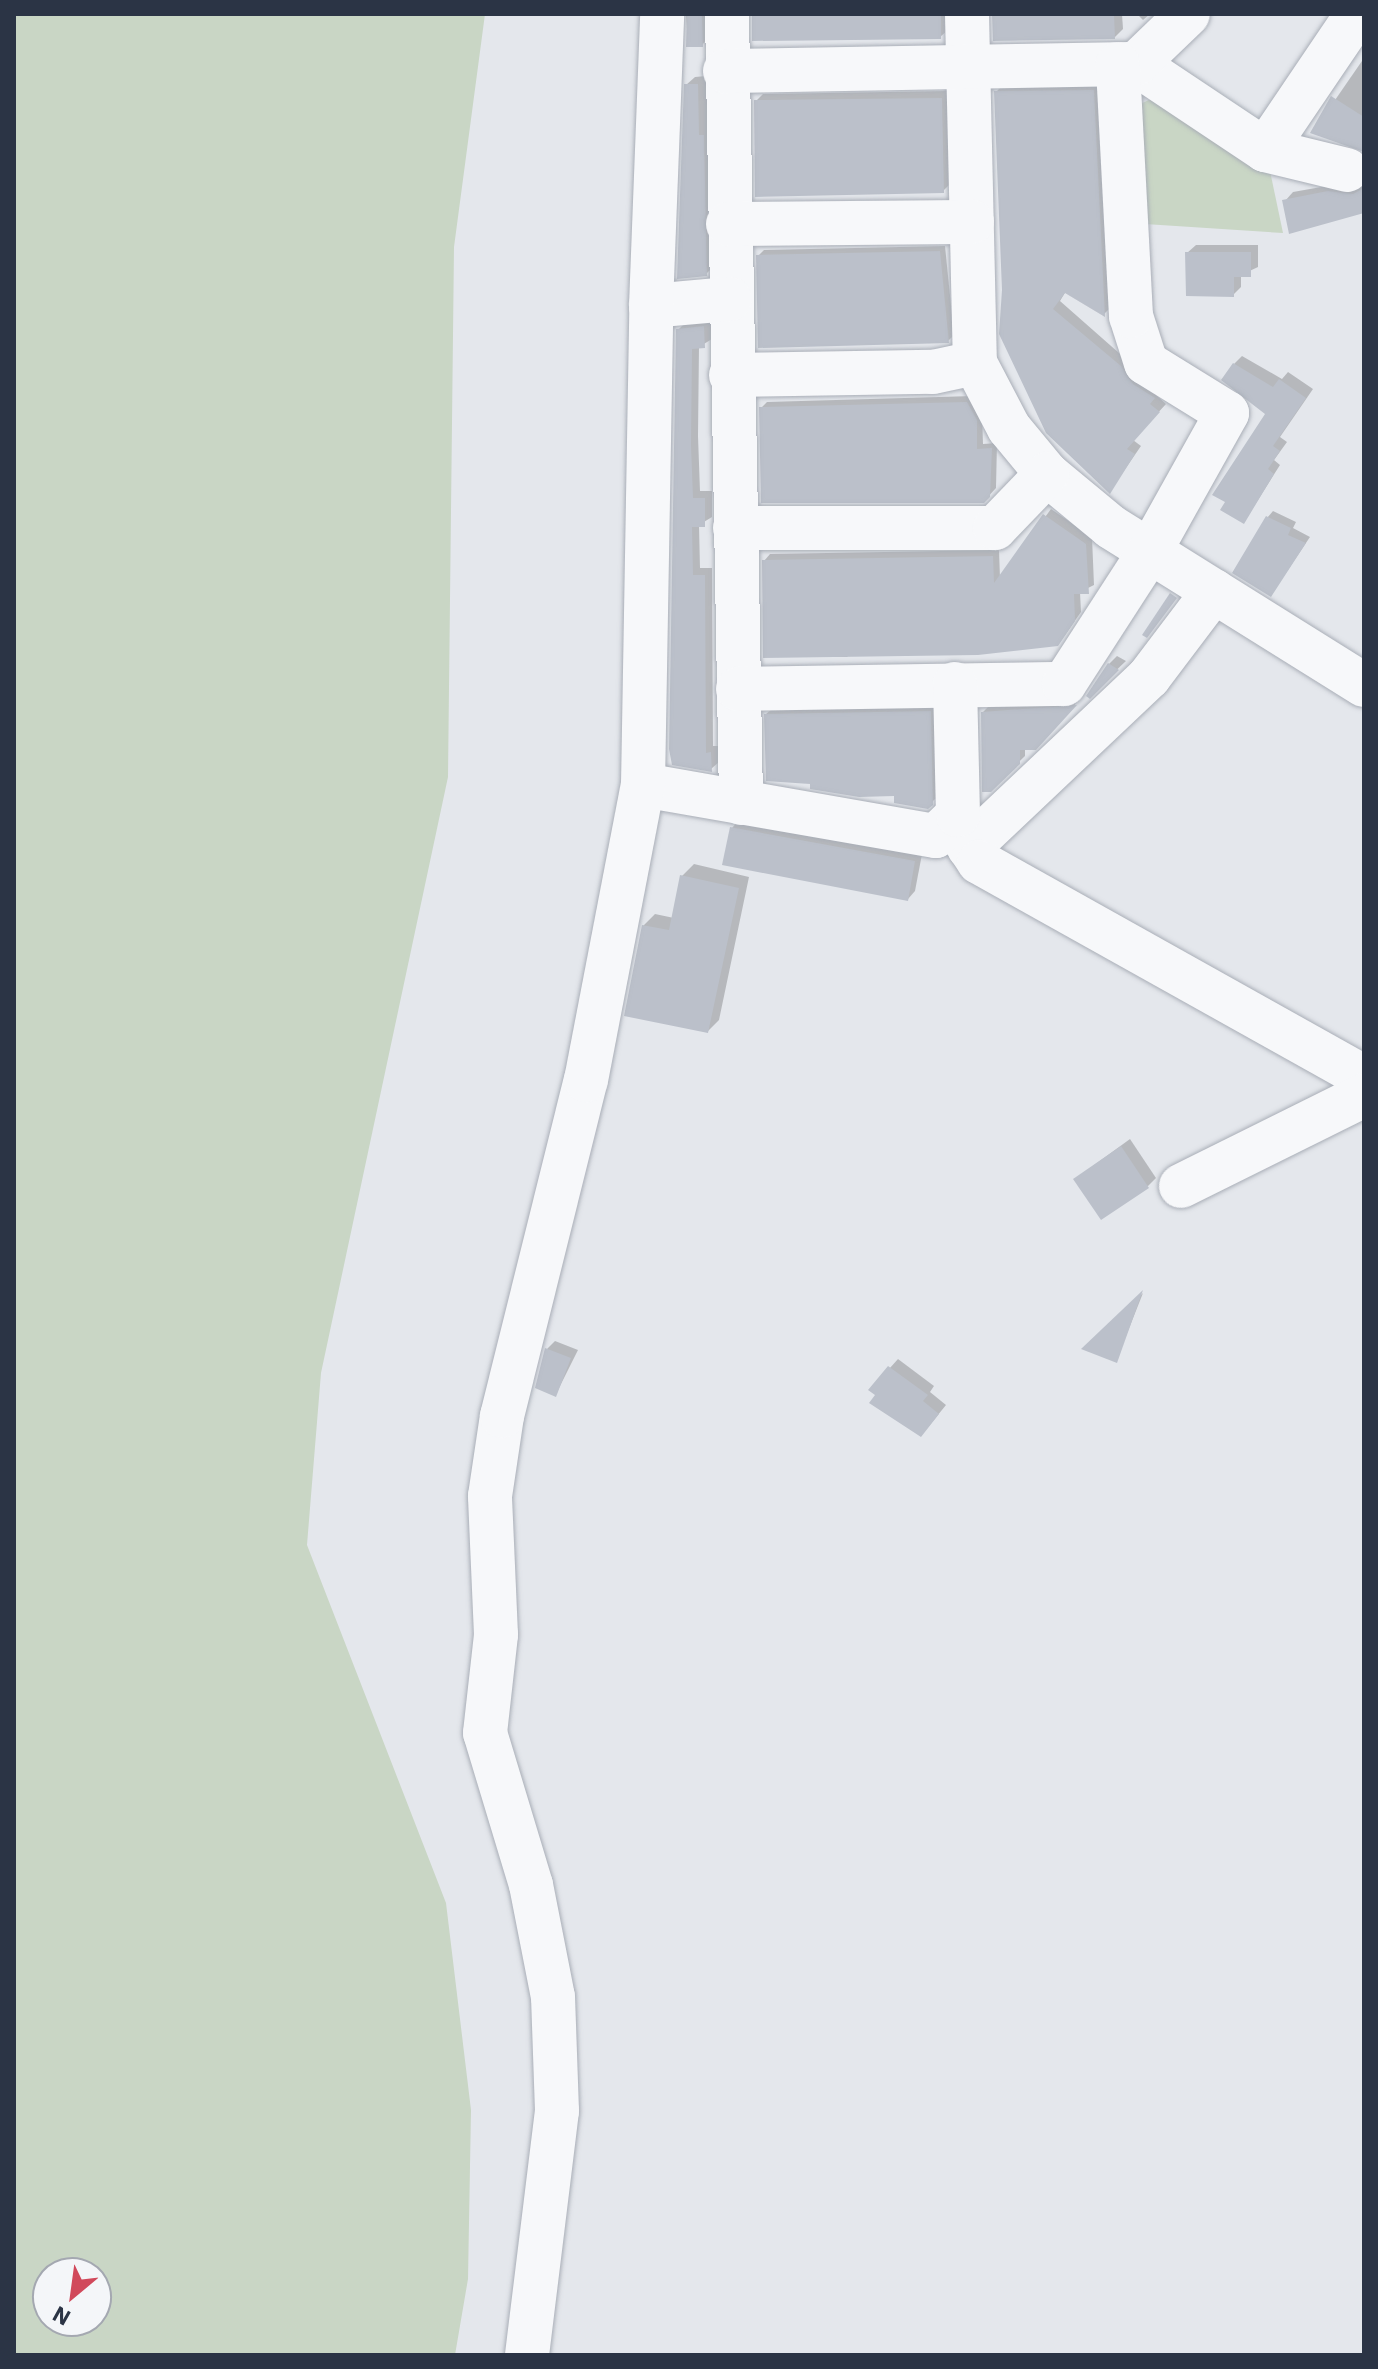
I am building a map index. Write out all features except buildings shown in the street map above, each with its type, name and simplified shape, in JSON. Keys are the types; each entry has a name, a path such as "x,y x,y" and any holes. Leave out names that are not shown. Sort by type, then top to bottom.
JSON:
{"street":[{"path":"527,2355 557,2111 553,1997 531,1885 485,1733 496,1635 490,1496 502,1416 589,1065 643,785 651,306 662,14"},
{"path":"727,14 725,71 741,803"},
{"path":"967,14 975,363 1009,428 1047,474 1150,551 1364,685"},
{"path":"1127,64 1188,14"},
{"path":"1265,150 1357,14"},
{"path":"725,71 1127,64 1265,150 1347,170"},
{"path":"738,689 1064,684 1150,551 1227,413 1146,363 1131,316 1127,64"},
{"path":"728,224 972,222"},
{"path":"651,306 730,299"},
{"path":"731,375 933,372 975,363"},
{"path":"735,528 995,528 1047,474"},
{"path":"953,842 1149,677 1214,591"},
{"path":"953,842 958,815 955,684"},
{"path":"643,785 953,842 979,862 1364,1077"},
{"path":"1181,1186 1364,1095"}],"green space":[{"path":"14,14 485,14 454,247 448,777 321,1373 307,1545 446,1903 471,2110 468,2279 455,2355 14,2355"},
{"path":"1160,95 1270,171 1283,233 1145,224 1140,104"}]}
